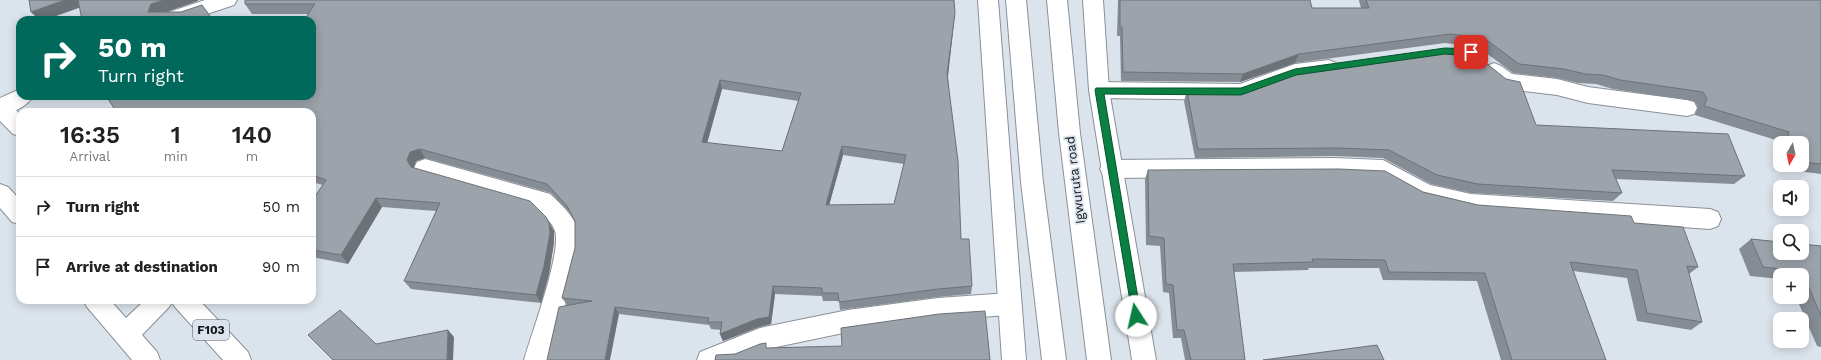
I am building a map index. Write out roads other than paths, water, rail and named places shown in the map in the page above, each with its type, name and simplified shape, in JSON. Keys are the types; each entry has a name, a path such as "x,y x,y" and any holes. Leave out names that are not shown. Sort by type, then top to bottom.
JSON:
{"street":[{"path":"179,16 227,0"},
{"path":"988,0 1014,360"},
{"path":"1016,0 1032,182 1053,351"},
{"name":"Igwuruta road","path":"1057,0 1064,86 1088,291 1098,351"},
{"path":"1092,0 1099,90 1144,360"},
{"path":"1477,57 1507,81 1557,87 1588,95 1687,108"},
{"path":"1099,90 1241,92 1295,72 1350,65"},
{"path":"16,99 0,107 16,124"},
{"path":"1111,169 1326,167 1383,169 1425,193 1471,202 1710,219"},
{"path":"425,168 542,202 558,215 567,231 567,255 536,360"},
{"path":"0,193 16,211"},
{"path":"99,304 148,360"},
{"path":"126,334 157,304"},
{"name":"F103","path":"186,304 239,360"},
{"path":"708,360 760,339 848,322 938,309 1009,304"}]}
